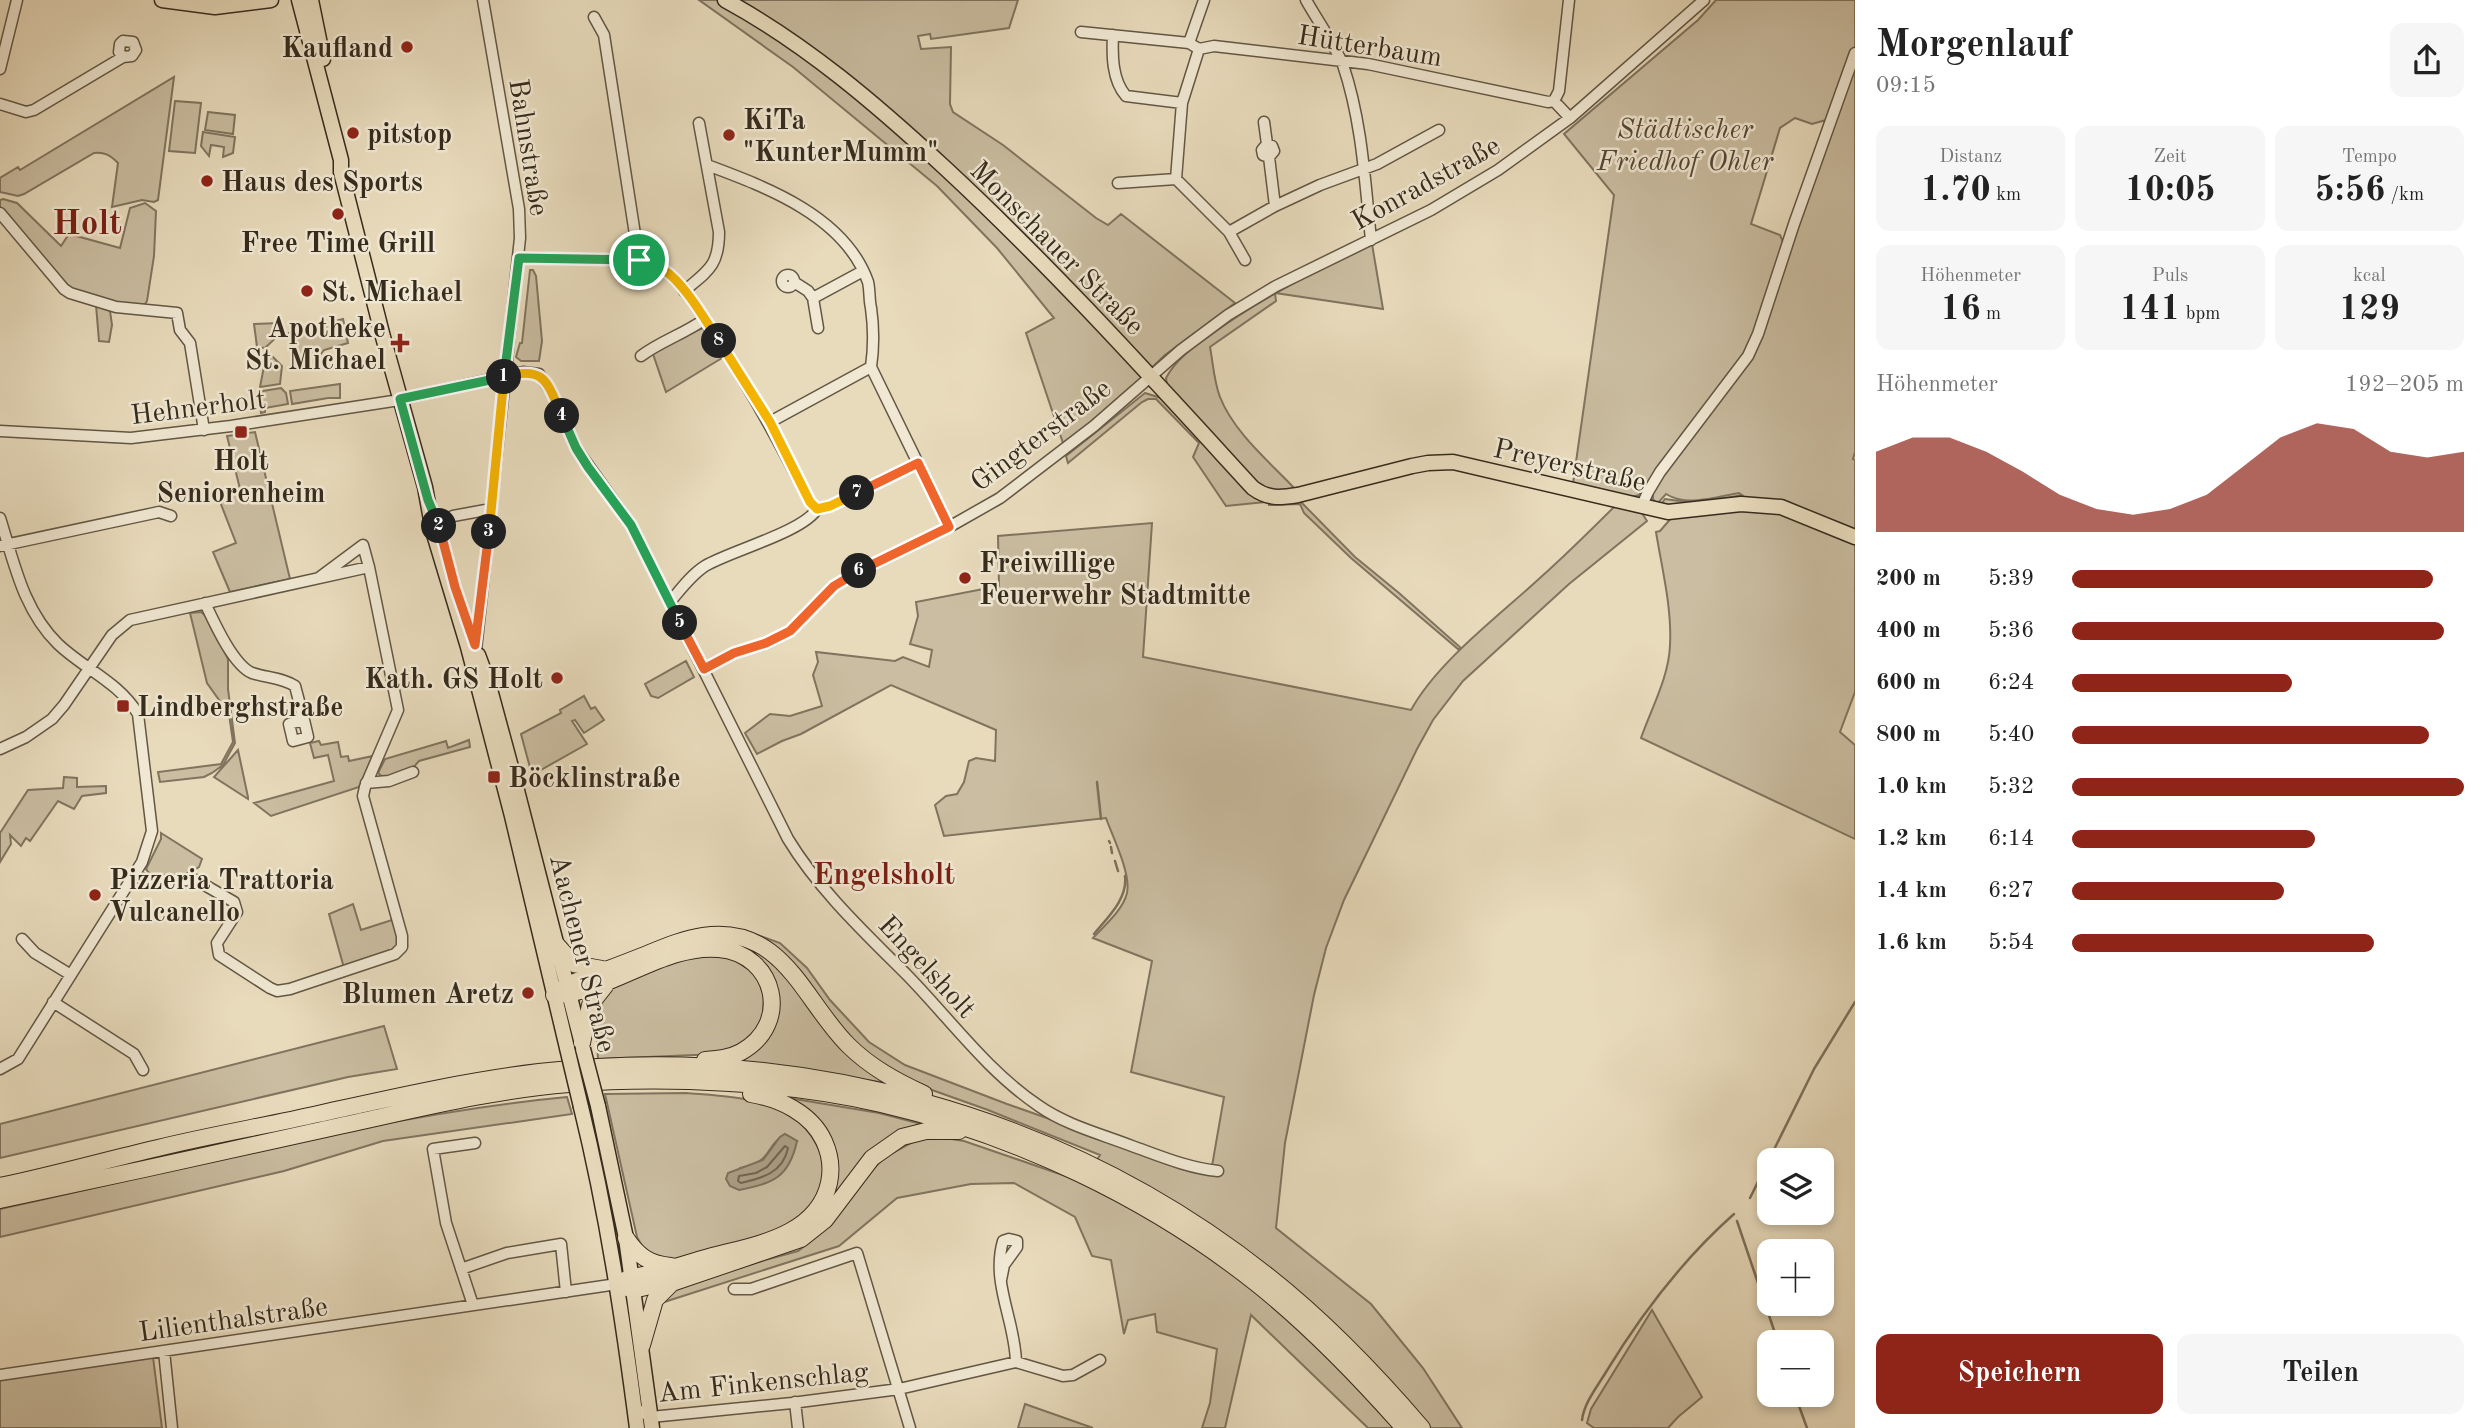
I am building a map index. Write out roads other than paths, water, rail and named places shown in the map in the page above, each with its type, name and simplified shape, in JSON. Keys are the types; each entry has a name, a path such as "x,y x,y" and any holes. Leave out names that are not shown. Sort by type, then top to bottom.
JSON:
{"highway":[{"path":"578,1047 593,999 612,974 673,944 706,936 734,936 757,944 790,969 837,1034 870,1064 911,1088 972,1116 1056,1148 1106,1172 1191,1221 1230,1248 1277,1284 1350,1348 1422,1428"},
{"path":"556,944 573,964 612,974"},
{"path":"563,991 697,949 729,950 745,956 759,968 768,982 772,1000 763,1031 752,1045 723,1058 658,1065"},
{"path":"0,1186 391,1097 542,1072 627,1065 718,1068 801,1076 896,1094 972,1116"},
{"path":"0,1200 461,1099 565,1084 629,1080 742,1085 859,1099 993,1137 1060,1165 1124,1197 1179,1230 1254,1282 1324,1342 1404,1428"},
{"path":"627,1284 793,1230 810,1218 826,1193 831,1173 828,1151 811,1123 796,1110 756,1095 680,1082"},
{"path":"642,1345 654,1304 663,1290 672,1283 801,1239 825,1220 872,1158 902,1137 918,1132 954,1130 993,1137"},
{"path":"626,1238 635,1252 647,1261 677,1266"},
{"path":"627,1284 694,1276"}],"main road":[{"path":"162,0 215,7 271,0"},
{"name":"Aachener Straße","path":"299,0 341,160 361,251 428,500 433,531 578,1047 598,1106 626,1238 637,1428"},
{"name":"Aachener Straße","path":"311,0 342,135 341,160"},
{"name":"Monschauer Straße","path":"725,0 796,45 878,108 920,145 1023,242 1090,310 1253,488 1271,498"},
{"name":"Preyerstraße","path":"1271,498 1298,495 1412,466 1440,462 1471,466 1677,512 1741,503 1760,504 1794,511 1855,537"},
{"name":"Aachener Straße","path":"428,500 488,682 556,944 563,991"},
{"name":"Aachener Straße","path":"578,1047 582,1107 642,1345 651,1423"}],"street":[{"path":"0,69 4,32 17,0"},
{"name":"Bahnstraße","path":"474,673 519,258 519,209 482,0"},
{"path":"1176,179 1182,103 1204,0"},
{"path":"1306,0 1342,62 1353,100 1371,240"},
{"path":"1569,0 1559,91 1554,101 1570,118"},
{"name":"Konradstraße","path":"1150,376 1228,315 1276,286 1464,192 1535,145 1570,118 1704,0"},
{"path":"594,17 604,36 639,260"},
{"name":"Hütterbaum","path":"1081,32 1368,64 1548,102 1554,101"},
{"path":"1114,35 1112,51 1118,87 1126,96 1182,103"},
{"path":"1642,505 1660,472 1748,356 1758,334 1855,53"},
{"path":"0,104 26,112 34,110 123,57"},
{"path":"1264,122 1267,144 1272,146 1274,151 1269,157 1275,206"},
{"path":"684,291 713,267 719,246 719,232 699,123"},
{"path":"1229,232 1320,185 1377,164 1439,130"},
{"path":"707,165 740,177 789,201 826,224 847,246 869,285 875,333 871,367 949,527"},
{"path":"1118,183 1176,179 1229,232 1245,260"},
{"path":"0,213 69,293 116,307 177,313 180,330 190,343 204,429"},
{"path":"519,258 639,260 667,271 705,320 770,422 810,502 817,509"},
{"path":"813,298 863,271"},
{"path":"794,282 808,290 813,298 818,328"},
{"path":"641,356 655,345 705,320"},
{"path":"770,422 871,367"},
{"name":"Engelsholt","path":"400,399 523,372 539,374 545,380 576,448 631,525 788,839 815,879 993,1068 1040,1107 1059,1118 1186,1165 1219,1171"},
{"name":"Gingterstraße","path":"704,669 734,653 766,643 790,631 834,586 868,565 949,527 1000,498 1094,426 1150,376"},
{"name":"Hehnerholt","path":"0,431 123,438 254,422 400,399"},
{"path":"817,509 830,506 918,463"},
{"path":"453,516 491,509"},
{"path":"670,602 691,577 705,566 813,517 817,509"},
{"path":"4,545 159,512 171,516"},
{"path":"0,518 4,545 28,605 40,624 58,644 128,699 138,714 152,831 149,848 134,875 18,1059 0,1069"},
{"path":"134,875 148,881 196,880 234,902 237,912 217,943 219,955 277,991 395,954 402,947 402,936 379,846 363,796 366,783 398,710 363,545 320,577"},
{"path":"0,749 26,737 52,719 112,635 130,620 369,568"},
{"path":"205,603 240,664 250,672 284,679 295,686 304,720"},
{"name":"Bahnstraße","path":"479,623 488,682"},
{"path":"366,783 389,781 413,772"},
{"path":"22,939 35,953 71,975"},
{"path":"53,1002 134,1054 143,1070"},
{"path":"473,1305 446,1223 433,1149 475,1143"},
{"path":"461,1269 507,1253 561,1244 566,1292"},
{"name":"Am Finkenschlag","path":"734,1289 751,1289 857,1253 899,1388"},
{"path":"1001,1280 1002,1297 1016,1349 1016,1362"},
{"name":"Lilienthalstraße","path":"0,1376 627,1284"},
{"path":"164,1351 172,1428"},
{"name":"Am Finkenschlag","path":"634,1408 651,1423 899,1388 1016,1362 1063,1376 1073,1376 1100,1360"},
{"path":"899,1388 910,1428"},
{"path":"795,1402 798,1428"}],"water":[{"path":"785,1134 797,1141 789,1163 778,1177 761,1185 739,1190 730,1186 726,1179 728,1173 763,1160"}],"waterway":[{"path":"1097,782 1101,819"},
{"path":"1111,847 1112,853"},
{"path":"1115,861 1118,871"},
{"path":"1094,934 1120,900 1125,876"},
{"path":"1750,1198 1814,1069 1855,1002"},
{"path":"1582,1420 1591,1395 1649,1308 1697,1250 1734,1214"},
{"path":"1737,1221 1774,1330"},
{"path":"1799,1407 1807,1428"}],"place":[{"name":"Kaufland","path":"407,47"},
{"name":"pitstop","path":"353,133"},
{"name":"KiTa \"KunterMumm\"","path":"729,135"},
{"name":"Haus des Sports","path":"207,181"},
{"name":"Free Time Grill","path":"338,214"},
{"name":"St. Michael","path":"307,291"},
{"name":"Apotheke St. Michael","path":"400,343"},
{"name":"Holt Seniorenheim","path":"241,432"},
{"name":"Freiwillige Feuerwehr Stadtmitte","path":"965,578"},
{"name":"Kath. GS Holt","path":"557,678"},
{"name":"Lindberghstraße","path":"123,706"},
{"name":"Böcklinstraße","path":"494,777"},
{"name":"Pizzeria Trattoria Vulcanello","path":"95,895"},
{"name":"Blumen Aretz","path":"528,993"}],"district":[{"name":"Holt","path":"87,222"},
{"name":"Engelsholt","path":"884,874"}],"park label":[{"name":"Städtischer Friedhof Ohler","path":"1685,144"}]}
